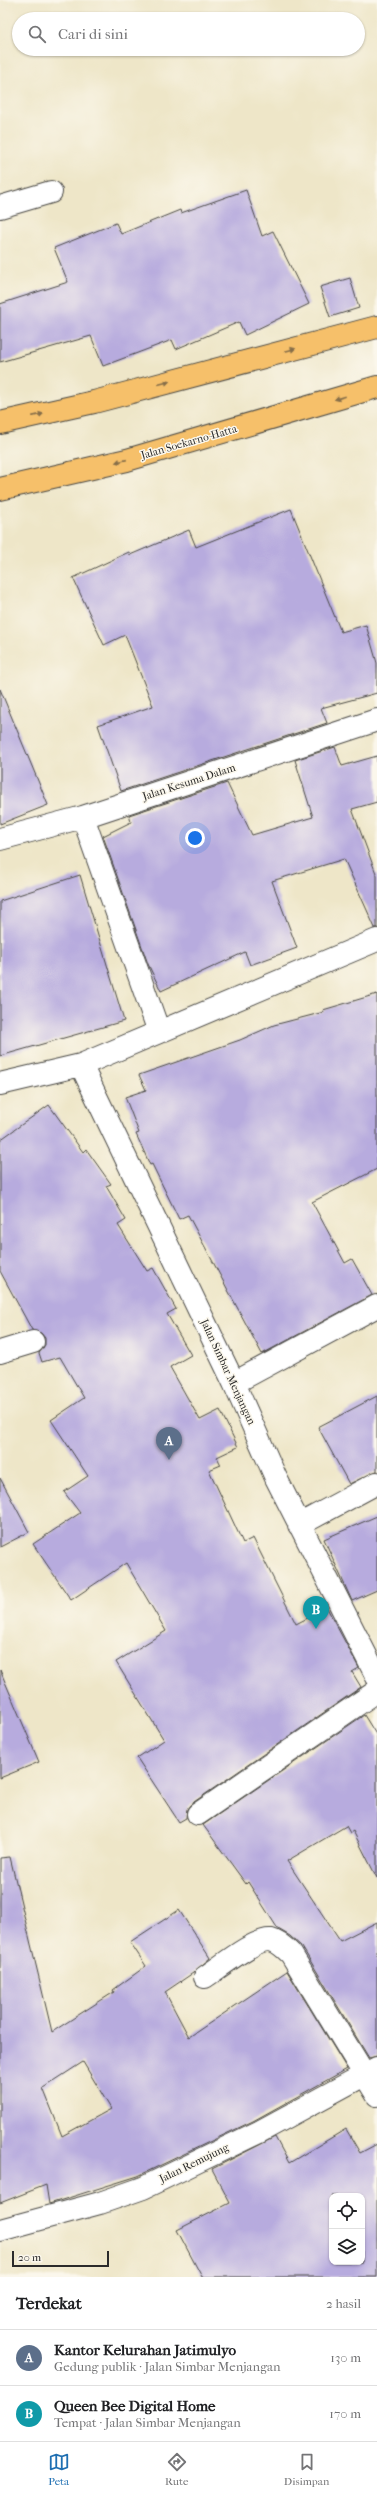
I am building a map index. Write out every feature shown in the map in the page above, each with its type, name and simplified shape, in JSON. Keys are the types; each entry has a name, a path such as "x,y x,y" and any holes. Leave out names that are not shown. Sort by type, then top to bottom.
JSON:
{"main road":[{"path":"0,423 94,402 377,327"},
{"name":"Jalan Soekarno-Hatta","path":"0,490 127,460 377,387"}],"street":[{"path":"0,207 51,192"},
{"name":"Jalan Kesuma Dalam","path":"0,839 83,817 377,720"},
{"path":"83,817 159,1032"},
{"path":"0,1084 81,1065 377,940"},
{"name":"Jalan Simbar Menjangan","path":"81,1065 234,1383 299,1525 377,1677"},
{"path":"234,1383 377,1306"},
{"path":"0,1352 33,1342"},
{"path":"299,1525 377,1483"},
{"path":"198,1814 377,1691"},
{"path":"204,1977 259,1942 272,1940 282,1945 291,1954 371,2071 377,2095"},
{"name":"Jalan Remujung","path":"0,2230 100,2203 144,2188 259,2132 371,2071"}],"building":[{"path":"246,190 262,236 273,231 309,304 245,335 239,322 176,349 172,340 103,366 91,336 0,362 0,304 68,282 54,248 116,223 121,234 180,210 181,213"},
{"path":"350,278 359,308 330,317 320,287"},
{"path":"291,509 341,632 366,625 377,663 377,693 321,708 327,723 121,791 98,725 153,706 125,635 104,645 73,578 129,552 130,555 189,530 196,547"},
{"path":"0,689 48,805 0,824"},
{"path":"335,747 342,766 377,756 377,802 352,809 377,876 377,928 375,928 344,859 272,881 297,948 250,965 245,952 161,991 148,964 103,836 131,822 129,815 227,783 252,835 313,817 295,760"},
{"path":"80,875 124,1021 0,1056 0,901"},
{"path":"377,994 377,1169 312,1202 345,1263 352,1259 372,1295 262,1354 188,1215 179,1219 152,1164 150,1165 136,1134 139,1133 125,1097 146,1090 139,1075 240,1040 274,1025 324,1012 323,1010"},
{"path":"49,1105 83,1152 86,1149 111,1184 106,1186 126,1220 118,1225 147,1271 153,1268 176,1309 167,1314 191,1355 170,1367 200,1420 220,1410 238,1447 217,1457 221,1465 209,1470 243,1543 253,1538 296,1624 327,1608 359,1668 352,1672 361,1687 191,1804 187,1809 186,1818 179,1822 137,1758 164,1740 116,1662 166,1631 126,1563 71,1600 33,1544 80,1513 64,1492 88,1476 51,1420 84,1398 60,1357 42,1362 39,1353 45,1345 45,1338 41,1333 32,1330 0,1271 0,1140"},
{"path":"377,1396 377,1471 349,1484 318,1427"},
{"path":"0,1478 29,1532 0,1547"},
{"path":"377,1516 377,1590 352,1601 324,1539"},
{"path":"0,1670 39,1762 0,1778"},
{"path":"364,1715 377,1736 377,1878 353,1831 350,1833 346,1826 287,1861 340,1941 377,1922 377,2056 369,2058 302,1947 290,1936 278,1929 248,1882 246,1884 203,1825"},
{"path":"10,1857 52,2032 114,1992 113,1990 146,1966 130,1942 179,1910 210,1958 193,1973 165,1992 189,2037 287,1971 347,2069 253,2121 138,2176 49,2204 46,2185 0,2203 0,1858","holes":["83,2062 111,2109 62,2136 43,2088"]},
{"path":"346,2129 360,2153 377,2144 377,2277 202,2277 177,2230 230,2203 212,2169 275,2137 289,2163"}],"place":[{"name":"Kantor Kelurahan Jatimulyo","path":"169,1460"},
{"name":"Queen Bee Digital Home","path":"316,1629"}]}
